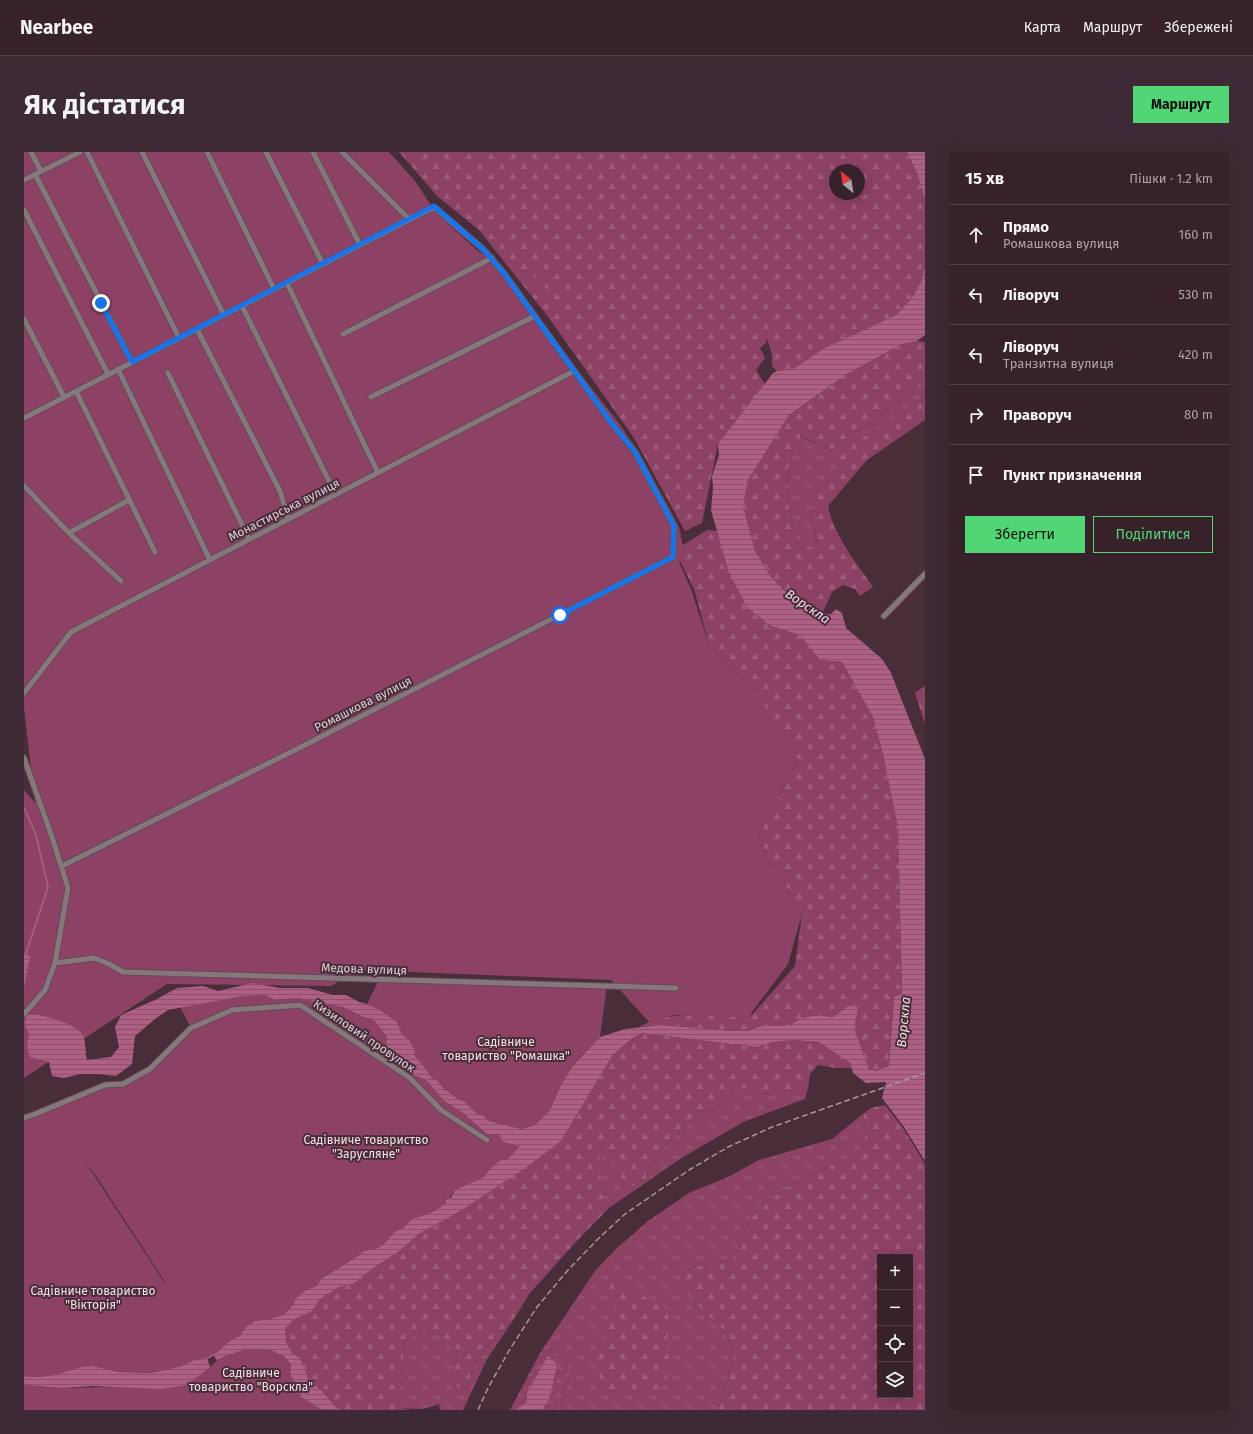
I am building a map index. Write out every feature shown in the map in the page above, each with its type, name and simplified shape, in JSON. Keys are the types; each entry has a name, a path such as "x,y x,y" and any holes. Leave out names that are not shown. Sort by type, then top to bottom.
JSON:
{"street":[{"path":"31,152 41,171"},
{"path":"24,180 80,152"},
{"path":"87,152 179,338"},
{"path":"142,152 224,315"},
{"path":"207,152 274,289"},
{"path":"266,152 323,264"},
{"path":"313,152 360,245"},
{"path":"342,152 410,220"},
{"path":"35,174 132,362"},
{"path":"24,418 410,220 434,206 492,258 574,371"},
{"path":"24,210 108,374"},
{"path":"343,334 492,258"},
{"path":"287,283 378,473"},
{"path":"242,306 336,495"},
{"path":"371,397 535,316"},
{"path":"24,319 64,397"},
{"path":"197,329 280,491 288,520"},
{"path":"118,369 210,560"},
{"name":"Монастирська вулиця","path":"24,693 71,632 574,371"},
{"name":"Ромашкова вулиця","path":"62,866 299,748 673,557 674,526 635,452 613,425 574,371"},
{"path":"168,373 249,539"},
{"path":"76,391 155,552"},
{"path":"24,486 69,533 121,582"},
{"path":"69,533 129,500"},
{"path":"884,616 925,574"},
{"path":"24,758 62,866 68,888 55,963 45,990 24,1014"},
{"name":"Медова вулиця","path":"55,963 94,958 123,972 676,988"},
{"name":"Кизиловий провулок","path":"24,1118 104,1086 123,1084 150,1069 191,1028 232,1010 300,1005 410,1078 441,1110 487,1140"}],"green space":[{"path":"24,152 389,152 415,181 436,213 477,250 492,261 618,422 641,456 679,527 684,551 679,562 691,589 709,645 742,678 795,744 797,762 759,832 767,861 780,868 790,896 802,914 788,964 752,1012 750,1017 676,1015 649,1022 611,980 359,970 331,986 167,984 24,1078 24,790 35,803 24,708"},
{"path":"399,152 907,152 917,173 925,200 925,267 921,282 912,298 896,315 823,349 793,369 777,371 772,366 772,354 767,339 766,343 760,348 765,358 756,370 765,384 718,444 702,523 685,531 634,438 549,318 479,230 437,196"},
{"path":"536,275 549,292 540,299 527,282"},
{"path":"917,341 925,342 925,383 831,450 800,436 787,470 788,502 798,549 818,546 810,513 817,491 843,467 833,457 925,397 925,420 867,460 828,506 840,538 873,587 860,596 855,589 843,585 832,592 822,614 815,613 797,603 771,577 755,551 743,506 748,480 789,415 847,374 902,344"},
{"path":"925,383 925,397 834,457 843,467 817,491 810,513 818,547 798,549 788,502 787,470 799,436 831,450"},
{"path":"707,530 717,531 728,570 771,626 800,635 820,660 842,662 873,717 883,754 898,828 902,993 894,997 889,1066 875,1071 869,1069 853,1029 857,1007 848,1006 833,1017 810,1016 800,1019 790,1026 761,1026 748,1031 660,1025 639,1027 652,1021 679,1016 708,1015 750,1017 795,966 802,914 790,896 780,868 767,861 759,832 797,762 742,678 709,645 695,592 675,550"},
{"path":"925,686 925,724 915,693"},
{"name":"Садівниче товариство \"Ромашка\"","path":"379,980 607,986 600,1037 572,1067 561,1085 550,1110 535,1125 521,1129 489,1121 484,1116 476,1113 465,1102 458,1099 443,1088 437,1080 432,1078 415,1056 414,1049 409,1040 402,1034 397,1022 380,1010 367,1004"},
{"path":"264,995 275,1000 298,998 343,1007 363,1017 373,1019 387,1037 387,1048 393,1050 406,1061 404,1068 413,1075 426,1080 444,1101 463,1113 488,1135 499,1134 521,1146 507,1160 489,1170 484,1177 455,1190 446,1203 433,1212 412,1219 403,1228 393,1233 386,1242 378,1248 364,1251 321,1279 317,1286 306,1290 296,1298 293,1305 283,1315 255,1321 246,1327 240,1336 231,1340 215,1354 207,1358 196,1359 182,1366 151,1373 119,1372 93,1366 55,1375 36,1377 24,1376 24,1118 105,1085 123,1084 150,1069 191,1028 180,1007 243,996","holes":["86,1163 96,1176 165,1282"]},
{"path":"642,1033 756,1047 773,1042 794,1040 819,1042 850,1063 851,1068 835,1068 818,1065 810,1074 808,1088 796,1095 759,1093 745,1088 733,1088 728,1101 709,1112 700,1121 689,1122 661,1150 651,1165 646,1179 629,1189 600,1148 600,1188 609,1208 530,1293 512,1322 478,1355 466,1389 451,1385 458,1351 436,1332 405,1340 398,1407 411,1410 341,1410 335,1406 320,1389 309,1381 300,1358 293,1354 286,1342 285,1329 293,1320 312,1311 320,1299 339,1287 353,1284 372,1269 398,1252 419,1234 462,1210 561,1141 612,1056 631,1039"},
{"path":"733,1088 745,1088 759,1093 796,1095 808,1088 805,1099 743,1122 680,1159 609,1208 600,1188 600,1148 629,1189 646,1179 651,1165 661,1150 689,1122 700,1121 709,1112 728,1101"},
{"path":"885,1105 903,1128 925,1164 925,1410 718,1410 734,1356 724,1330 691,1299 682,1283 687,1268 733,1259 752,1216 770,1199 791,1185 850,1157 861,1147 867,1132 863,1114 871,1108"},
{"path":"863,1114 867,1132 861,1147 851,1157 791,1185 770,1199 752,1216 733,1259 687,1268 691,1299 724,1330 734,1356 718,1410 559,1410 570,1374 564,1357 549,1347 540,1353 595,1271 615,1250 648,1221 689,1193 728,1177 759,1160 832,1139"},
{"path":"610,1281 622,1284 633,1292 642,1295 666,1309 671,1326 665,1346 671,1364 665,1384 654,1395 608,1392 600,1377 594,1359 603,1343 609,1324 620,1315 611,1296"},
{"path":"512,1322 487,1359 463,1410 440,1410 439,1404 419,1409 398,1407 405,1339 437,1332 458,1351 452,1385 466,1389 478,1355"},
{"path":"549,1347 564,1357 570,1374 559,1410 510,1410 540,1353"},
{"name":"Садівниче товариство \"Ворскла\"","path":"247,1349 271,1350 285,1357 291,1366 291,1376 301,1397 322,1410 24,1410 24,1385 62,1388 187,1385 225,1356"}],"water":[{"path":"907,152 925,152 925,200 917,173"},
{"name":"Ворскла","path":"925,267 925,335 917,341 902,344 847,374 789,415 748,480 743,506 755,551 771,577 797,603 815,613 831,614 836,609 842,613 846,628 882,659 891,673 925,759 925,1161 904,1127 882,1098 886,1082 866,1083 853,1073 850,1063 819,1042 794,1040 773,1042 756,1047 642,1033 631,1039 612,1056 561,1141 528,1166 462,1210 419,1234 398,1252 372,1269 353,1284 339,1287 320,1299 312,1311 293,1320 285,1329 286,1342 293,1354 300,1358 309,1381 320,1389 335,1406 341,1410 322,1410 301,1397 291,1376 291,1365 285,1357 271,1350 247,1349 225,1356 217,1361 214,1356 215,1354 231,1340 240,1336 246,1327 255,1321 283,1315 293,1305 296,1298 306,1290 317,1286 321,1279 364,1251 378,1248 386,1242 393,1233 403,1228 412,1219 433,1212 446,1203 446,1199 451,1198 455,1190 484,1177 489,1170 501,1160 507,1160 520,1146 503,1142 499,1134 488,1135 463,1113 444,1101 426,1080 413,1075 404,1068 406,1061 393,1050 386,1048 387,1037 373,1019 363,1017 343,1007 298,998 275,1000 264,995 243,996 168,1010 135,1036 132,1064 116,1076 81,1074 64,1078 52,1076 49,1062 30,1057 27,1047 29,1033 25,1024 28,1014 66,1023 79,1031 84,1038 87,1060 111,1057 119,1047 115,1027 121,1015 157,999 177,988 203,986 218,991 253,983 280,988 308,988 333,995 346,995 380,1010 397,1022 402,1034 409,1040 414,1049 415,1056 432,1078 437,1080 443,1088 458,1099 465,1102 476,1113 484,1116 489,1121 521,1129 535,1125 550,1110 561,1085 572,1067 600,1037 625,1029 660,1025 748,1031 761,1026 790,1026 800,1019 810,1016 833,1017 848,1006 858,1007 854,1029 869,1069 875,1071 889,1066 894,997 902,993 898,828 883,754 873,717 842,662 820,660 800,635 771,626 747,607 728,570 711,510 713,488 712,476 719,455 718,444 773,373 793,369 823,349 896,315 912,298 921,282"},
{"path":"26,952 30,958 24,987 24,954"},
{"path":"548,1356 557,1364 550,1396 542,1410 515,1410 527,1402 527,1393"},
{"path":"207,1358 210,1367 187,1385 161,1389 92,1386 62,1388 24,1385 24,1376 37,1377 55,1375 82,1367 93,1366 119,1372 151,1373 182,1366 196,1359"}],"waterway":[{"path":"24,807 36,835 48,887 26,953"},
{"path":"206,1359 215,1354"}],"railway":[{"path":"478,1410 488,1388 510,1349 537,1307 568,1270 625,1214 689,1170 728,1147 772,1127 925,1073"}],"route":[{"path":"101,303 132,362 410,220 434,206 483,249 503,272 613,425 635,452 674,526 673,557 560,615"}],"park label":[{"name":"Садівниче товариство \"Зарусляне\"","path":"366,1147"},
{"name":"Садівниче товариство \"Вікторія\"","path":"93,1298"}]}
